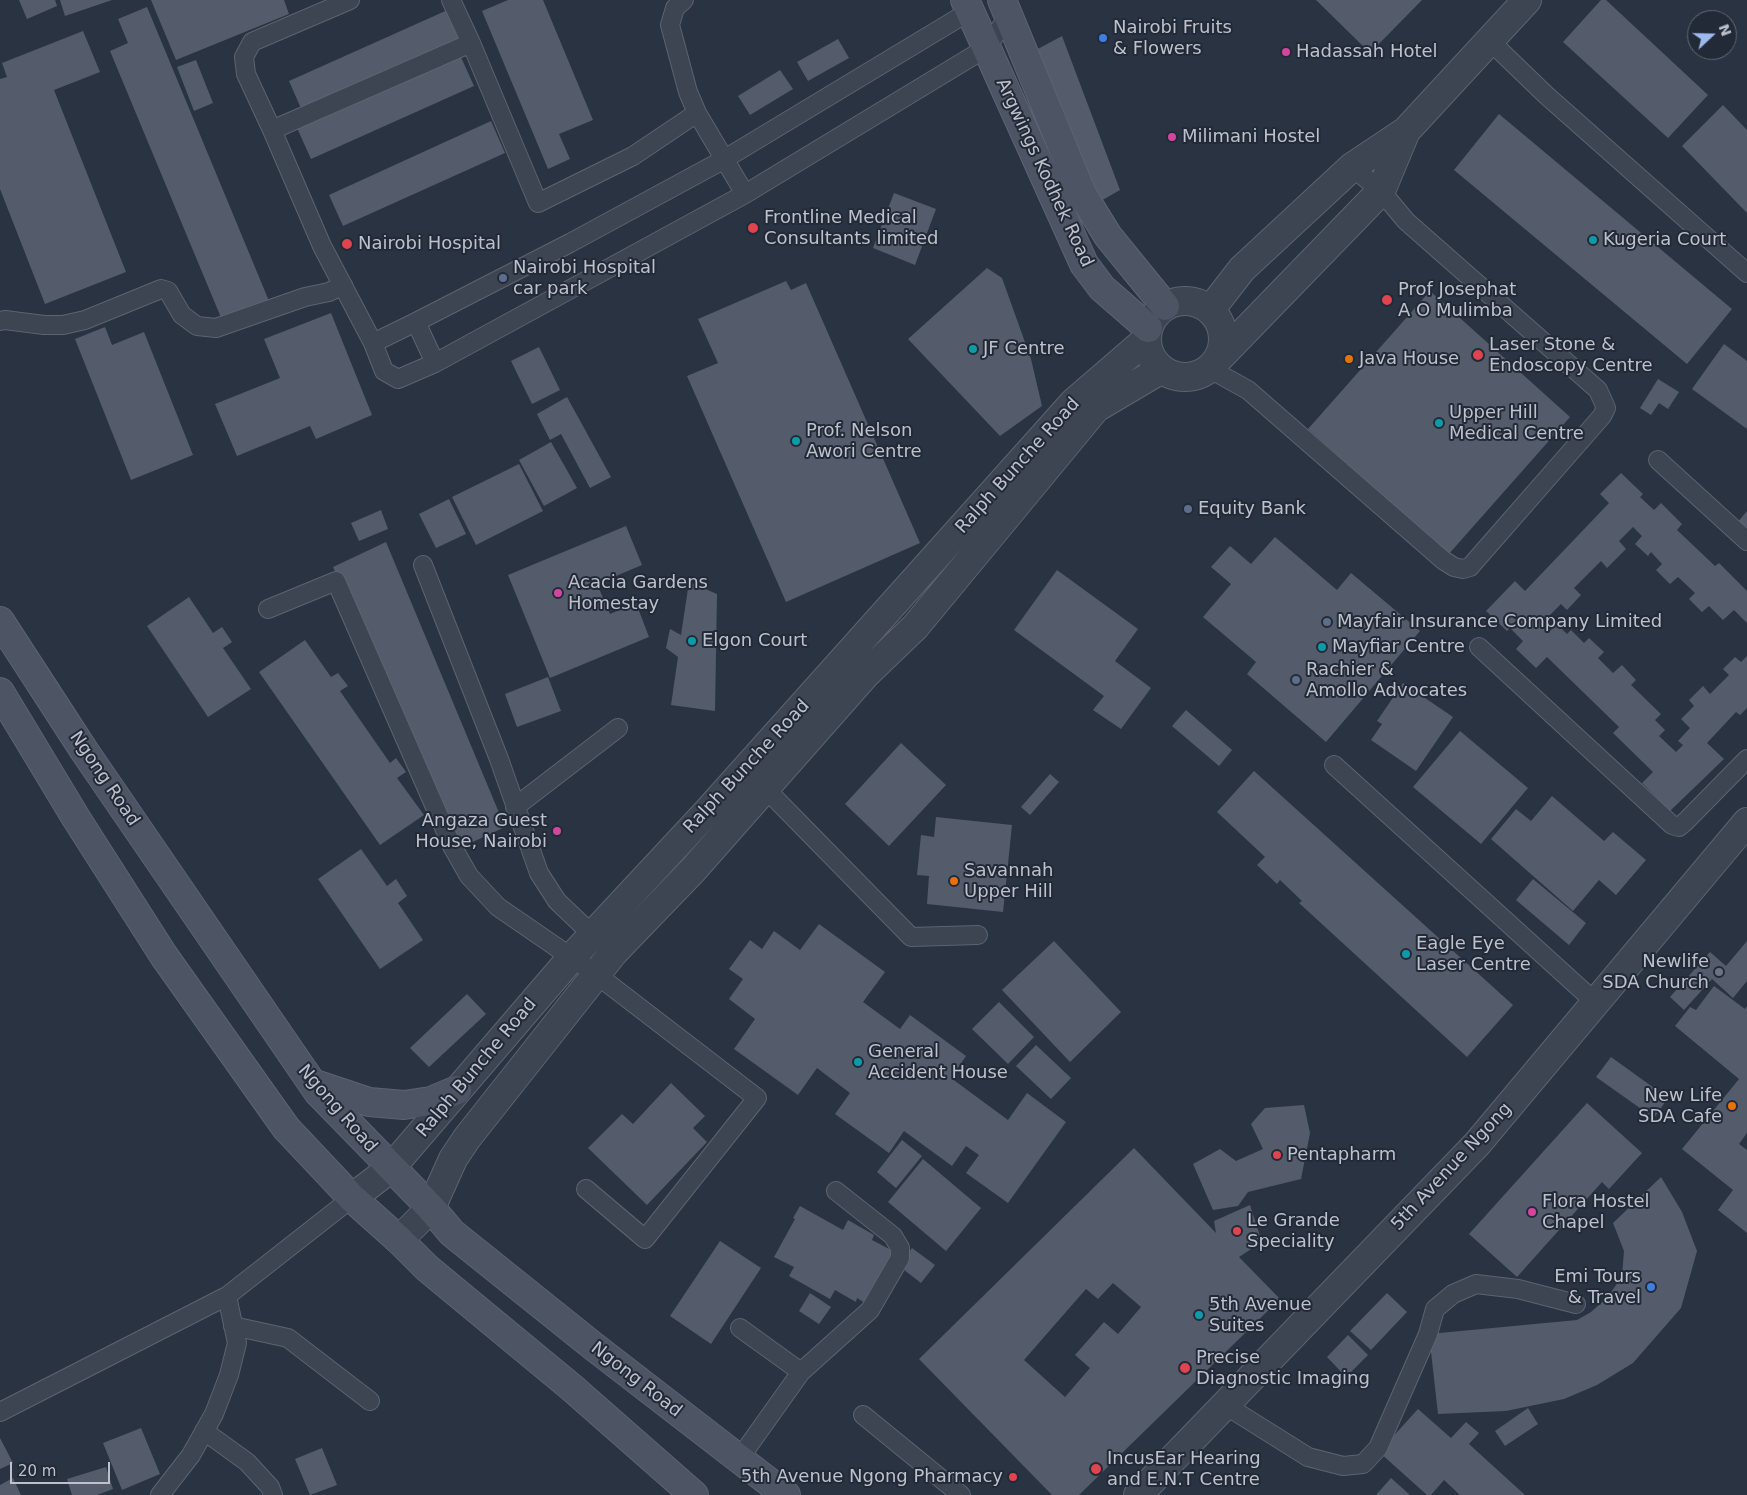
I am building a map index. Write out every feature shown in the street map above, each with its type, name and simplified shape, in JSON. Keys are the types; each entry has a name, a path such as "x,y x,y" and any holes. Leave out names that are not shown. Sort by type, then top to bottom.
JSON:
{"main road":[{"name":"Argwings Kodhek Road","path":"968,6 1084,264 1102,288 1148,334"},
{"name":"Argwings Kodhek Road","path":"1005,8 1082,194 1108,236 1164,306"},
{"name":"Ngong Road","path":"0,621 85,752 311,1082 431,1208 452,1233 786,1495"},
{"path":"0,692 76,818 164,956 286,1128 352,1198 427,1268 570,1387 694,1495"},
{"path":"311,1082 369,1102 404,1105 432,1101 457,1090"}],"street":[{"path":"1211,309 1242,269 1352,167 1406,130 1526,0"},
{"path":"1162,369 1173,375 1186,377 1198,375 1214,364 1381,191 1406,130"},
{"path":"1148,334 1154,315 1164,306 1188,300 1211,309 1219,320 1224,333 1224,347 1214,364"},
{"name":"Argwings Kodhek Road","path":"1148,334 1152,356 1162,369"},
{"name":"Ralph Bunche Road","path":"352,1198 391,1168 572,957 746,769 1074,402 1148,334"},
{"name":"Ralph Bunche Road","path":"399,1240 431,1208 453,1159 467,1138 614,952 766,788 865,675 915,627 1096,408 1162,369"},
{"path":"889,610 915,627"},
{"name":"5th Avenue Ngong","path":"1138,1495 1477,1144 1747,822"}],"lane":[{"path":"350,0 252,42 244,57 246,74 322,246 373,343 384,371 398,380 435,363 745,194 986,48 1005,8"},
{"path":"451,0 538,203 632,156 697,113"},
{"path":"684,0 675,8 670,24 688,92 697,113 723,160 745,194"},
{"path":"373,343 570,244 723,160 968,6"},
{"path":"1490,41 1546,95 1747,274"},
{"path":"272,130 471,43"},
{"path":"1214,364 1248,390 1443,560 1454,567 1463,569 1470,566 1602,416 1606,408 1604,400 1594,387 1406,222 1381,191 1352,167"},
{"path":"0,321 5,320 44,326 63,325 85,320 161,289 168,291 182,315 197,326 216,328 343,285"},
{"path":"416,322 435,363"},
{"path":"1658,460 1747,541"},
{"path":"423,565 539,873 557,901 592,936 614,952"},
{"path":"268,608 336,581 452,846 469,876 498,907 597,975 757,1098 645,1239 586,1189"},
{"path":"1479,647 1672,825 1679,827 1686,822 1747,759"},
{"path":"515,807 618,728"},
{"path":"1334,765 1596,1002"},
{"path":"746,769 912,937 978,935"},
{"path":"739,1459 801,1372 870,1310 900,1258 900,1248 892,1236 836,1191"},
{"path":"0,1412 227,1296 352,1198"},
{"path":"1225,1405 1308,1457 1343,1466 1363,1464 1378,1448 1428,1334 1435,1309 1453,1294 1476,1284 1518,1289 1576,1304"},
{"path":"160,1495 191,1455 214,1414 230,1375 237,1343 227,1296"},
{"path":"233,1326 288,1338 370,1400"},
{"path":"740,1328 801,1372"},
{"path":"863,1415 961,1495"},
{"path":"204,1431 247,1462 270,1487 273,1495"}],"building":[{"path":"19,0 55,0 57,6 27,19"},
{"path":"60,0 112,0 65,16"},
{"path":"151,0 284,0 289,14 176,60"},
{"path":"508,0 543,0 593,120 559,134 570,159 548,169 482,11"},
{"path":"1316,0 1422,0 1370,53"},
{"path":"1601,0 1606,0 1708,95 1668,138 1563,42"},
{"path":"147,7 269,301 222,320 110,51 128,43 118,19"},
{"path":"452,8 466,40 303,113 289,81"},
{"path":"83,31 100,72 54,90 126,272 45,304 0,189 0,79 7,77 2,63"},
{"path":"1062,36 1120,190 1092,206 1034,51"},
{"path":"838,39 849,58 808,81 797,62"},
{"path":"460,55 474,86 311,159 297,128"},
{"path":"196,60 213,103 194,111 177,67"},
{"path":"780,70 793,89 750,115 738,96"},
{"path":"1723,105 1747,130 1747,213 1682,146"},
{"name":"Kugeria Court","path":"1499,114 1732,309 1687,364 1454,170"},
{"path":"491,121 505,153 343,226 329,195"},
{"path":"894,193 936,209 915,265 873,248"},
{"name":"JF Centre","path":"987,268 1002,278 1031,359 1042,406 1000,436 908,339"},
{"name":"Prof. Nelson Awori Centre","path":"786,281 791,290 806,283 920,543 786,602 687,376 718,363 698,319"},
{"name":"Upper Hill Medical Centre","path":"1430,291 1570,417 1448,555 1308,429"},
{"path":"331,313 372,415 316,439 310,426 237,456 215,404 280,378 264,339"},
{"path":"105,327 112,345 144,332 193,455 131,480 75,339"},
{"path":"1724,344 1747,361 1747,429 1692,389"},
{"path":"539,347 560,390 532,404 511,361"},
{"path":"1658,379 1679,392 1668,409 1659,403 1651,415 1640,408"},
{"path":"567,397 611,477 590,488 561,434 550,440 537,414"},
{"path":"551,442 577,488 544,506 519,460"},
{"path":"519,464 543,511 476,545 452,497"},
{"path":"1621,473 1643,494 1640,497 1654,510 1661,503 1682,524 1677,530 1715,566 1719,563 1747,591 1747,623 1734,610 1723,620 1709,606 1702,612 1689,599 1695,593 1678,577 1670,584 1656,570 1662,564 1651,552 1648,556 1635,544 1642,536 1633,527 1619,541 1626,549 1607,568 1601,561 1574,588 1581,595 1567,610 1561,604 1542,623 1550,631 1557,624 1567,634 1571,630 1584,643 1589,638 1604,652 1598,658 1613,673 1622,665 1636,680 1631,685 1661,714 1655,720 1665,730 1659,736 1676,752 1683,745 1678,741 1690,728 1681,719 1694,706 1689,700 1703,686 1710,694 1729,675 1723,669 1735,657 1741,662 1747,656 1747,708 1740,715 1736,712 1707,743 1724,759 1670,811 1642,783 1653,772 1613,733 1619,727 1547,657 1536,668 1516,649 1523,641 1510,628 1507,631 1486,611 1515,581 1525,591 1609,503 1600,494"},
{"path":"449,499 466,534 436,548 419,514"},
{"path":"381,510 388,529 359,541 351,523"},
{"path":"1747,511 1747,531 1737,523"},
{"name":"Acacia Gardens Homestay","path":"626,526 642,565 597,584 610,614 636,603 649,637 550,678 508,575"},
{"name":"Mayfiar Centre","path":"1275,537 1337,590 1351,573 1420,631 1326,742 1247,674 1256,662 1203,617 1231,584 1211,567 1230,546 1251,564"},
{"path":"386,542 505,827 462,847 333,567"},
{"path":"1057,570 1138,629 1115,661 1151,688 1121,729 1093,710 1104,696 1014,630"},
{"name":"Elgon Court","path":"689,582 717,594 715,711 671,705 678,657 666,648 670,629 681,635"},
{"path":"189,597 213,633 222,627 232,642 223,648 251,689 208,717 147,626"},
{"path":"305,640 331,677 338,673 348,686 340,691 390,763 396,758 406,772 397,778 424,815 380,845 259,672"},
{"path":"548,677 561,711 517,727 505,694"},
{"path":"1403,683 1453,717 1416,771 1371,740 1382,724 1377,721"},
{"path":"1186,710 1232,750 1219,766 1172,726"},
{"path":"1460,731 1528,788 1481,844 1413,787"},
{"path":"901,743 946,785 889,846 845,804"},
{"name":"Eagle Eye Laser Centre","path":"1254,771 1513,1005 1467,1057 1299,903 1302,901 1280,880 1277,884 1257,865 1265,857 1217,812"},
{"path":"1050,774 1059,782 1030,815 1021,807"},
{"path":"1552,796 1604,841 1613,832 1646,860 1616,895 1599,880 1573,911 1491,839 1516,809 1531,821"},
{"path":"936,817 1012,825 1003,912 927,904 929,876 917,875 921,835 934,837"},
{"path":"361,849 387,886 396,879 407,896 398,903 423,940 380,969 318,879"},
{"path":"1533,879 1586,923 1569,945 1516,900"},
{"name":"General Accident House","path":"819,924 885,972 863,1002 900,1029 910,1015 966,1056 951,1078 1008,1120 1027,1093 1066,1122 1008,1203 966,1173 979,1155 966,1146 952,1166 904,1131 889,1153 835,1114 850,1093 817,1068 798,1095 734,1049 755,1019 729,999 743,979 729,969 750,940 762,949 774,931 800,950"},
{"path":"1054,941 1121,1012 1070,1062 1002,990"},
{"name":"Newlife SDA Church","path":"1747,941 1747,981 1733,998 1712,979 1684,1010 1670,997 1710,952 1726,966"},
{"name":"New Life SDA Cafe","path":"1714,986 1745,1009 1747,1006 1747,1133 1739,1144 1747,1150 1747,1233 1718,1210 1733,1190 1682,1149 1739,1079 1675,1026 1690,1007 1696,1010"},
{"path":"467,994 486,1014 429,1067 410,1048"},
{"path":"999,1002 1034,1037 1008,1064 972,1029"},
{"path":"1036,1045 1071,1078 1051,1099 1016,1066"},
{"path":"1611,1057 1668,1098 1654,1118 1596,1077"},
{"path":"671,1083 705,1116 693,1128 707,1142 647,1205 588,1148 622,1114 633,1124"},
{"name":"Flora Hostel Chapel","path":"1587,1103 1642,1153 1609,1189 1602,1182 1517,1277 1469,1234"},
{"name":"Pentapharm","path":"1304,1105 1310,1133 1301,1179 1248,1192 1238,1206 1213,1210 1193,1164 1220,1149 1236,1161 1263,1149 1251,1124 1265,1108"},
{"path":"902,1140 922,1156 896,1188 877,1172"},
{"name":"5th Avenue Suites","path":"1134,1148 1216,1233 1214,1221 1250,1205 1262,1242 1239,1257 1280,1299 1079,1495 1052,1495 919,1359","holes":["1113,1283 1141,1307 1118,1334 1104,1322 1075,1355 1090,1368 1065,1397 1024,1360 1086,1289 1098,1299"]},
{"path":"923,1159 981,1208 946,1251 888,1202"},
{"name":"Emi Tours & Travel","path":"1661,1177 1682,1212 1697,1251 1681,1308 1633,1363 1597,1385 1564,1399 1506,1411 1438,1414 1429,1334 1577,1320 1591,1312 1608,1297 1622,1276 1624,1251 1613,1223"},
{"path":"800,1206 843,1230 848,1220 874,1235 872,1240 897,1253 868,1305 857,1298 856,1302 835,1290 830,1299 789,1276 794,1267 774,1257"},
{"path":"720,1241 761,1268 711,1344 670,1316"},
{"path":"912,1248 935,1265 921,1283 899,1266"},
{"path":"810,1293 831,1307 819,1324 799,1311"},
{"path":"1387,1293 1407,1312 1371,1350 1350,1331"},
{"path":"1348,1335 1368,1355 1346,1377 1327,1357"},
{"path":"1528,1408 1538,1424 1505,1446 1495,1431"},
{"path":"1418,1409 1451,1438 1466,1422 1479,1433 1469,1444 1525,1495 1460,1495 1444,1480 1431,1495 1427,1495 1379,1452"},
{"path":"141,1428 160,1474 122,1490 103,1443"},
{"path":"0,1438 13,1463 0,1469"},
{"path":"322,1448 337,1485 310,1495 295,1459"},
{"path":"106,1467 113,1489 97,1495 72,1495 67,1479"},
{"path":"13,1478 21,1495 0,1495 0,1485"},
{"path":"1391,1478 1410,1495 1376,1495"}],"place":[{"name":"Nairobi Fruits & Flowers","path":"1103,38"},
{"name":"Hadassah Hotel","path":"1286,52"},
{"name":"Milimani Hostel","path":"1172,137"},
{"name":"Frontline Medical Consultants limited","path":"753,228"},
{"name":"Kugeria Court","path":"1593,240"},
{"name":"Nairobi Hospital","path":"347,244"},
{"name":"Nairobi Hospital car park","path":"503,278"},
{"name":"Prof Josephat A O Mulimba","path":"1387,300"},
{"name":"JF Centre","path":"973,349"},
{"name":"Laser Stone & Endoscopy Centre","path":"1478,355"},
{"name":"Java House","path":"1349,359"},
{"name":"Upper Hill Medical Centre","path":"1439,423"},
{"name":"Prof. Nelson Awori Centre","path":"796,441"},
{"name":"Equity Bank","path":"1188,509"},
{"name":"Acacia Gardens Homestay","path":"558,593"},
{"name":"Mayfair Insurance Company Limited","path":"1327,622"},
{"name":"Elgon Court","path":"692,641"},
{"name":"Mayfiar Centre","path":"1322,647"},
{"name":"Rachier & Amollo Advocates","path":"1296,680"},
{"name":"Angaza Guest House, Nairobi","path":"557,831"},
{"name":"Savannah Upper Hill","path":"954,881"},
{"name":"Eagle Eye Laser Centre","path":"1406,954"},
{"name":"Newlife SDA Church","path":"1719,972"},
{"name":"General Accident House","path":"858,1062"},
{"name":"New Life SDA Cafe","path":"1732,1106"},
{"name":"Pentapharm","path":"1277,1155"},
{"name":"Flora Hostel Chapel","path":"1532,1212"},
{"name":"Le Grande Speciality","path":"1237,1231"},
{"name":"Emi Tours & Travel","path":"1651,1287"},
{"name":"5th Avenue Suites","path":"1199,1315"},
{"name":"Precise Diagnostic Imaging","path":"1185,1368"},
{"name":"IncusEar Hearing and E.N.T Centre","path":"1096,1469"},
{"name":"5th Avenue Ngong Pharmacy","path":"1013,1477"}]}
